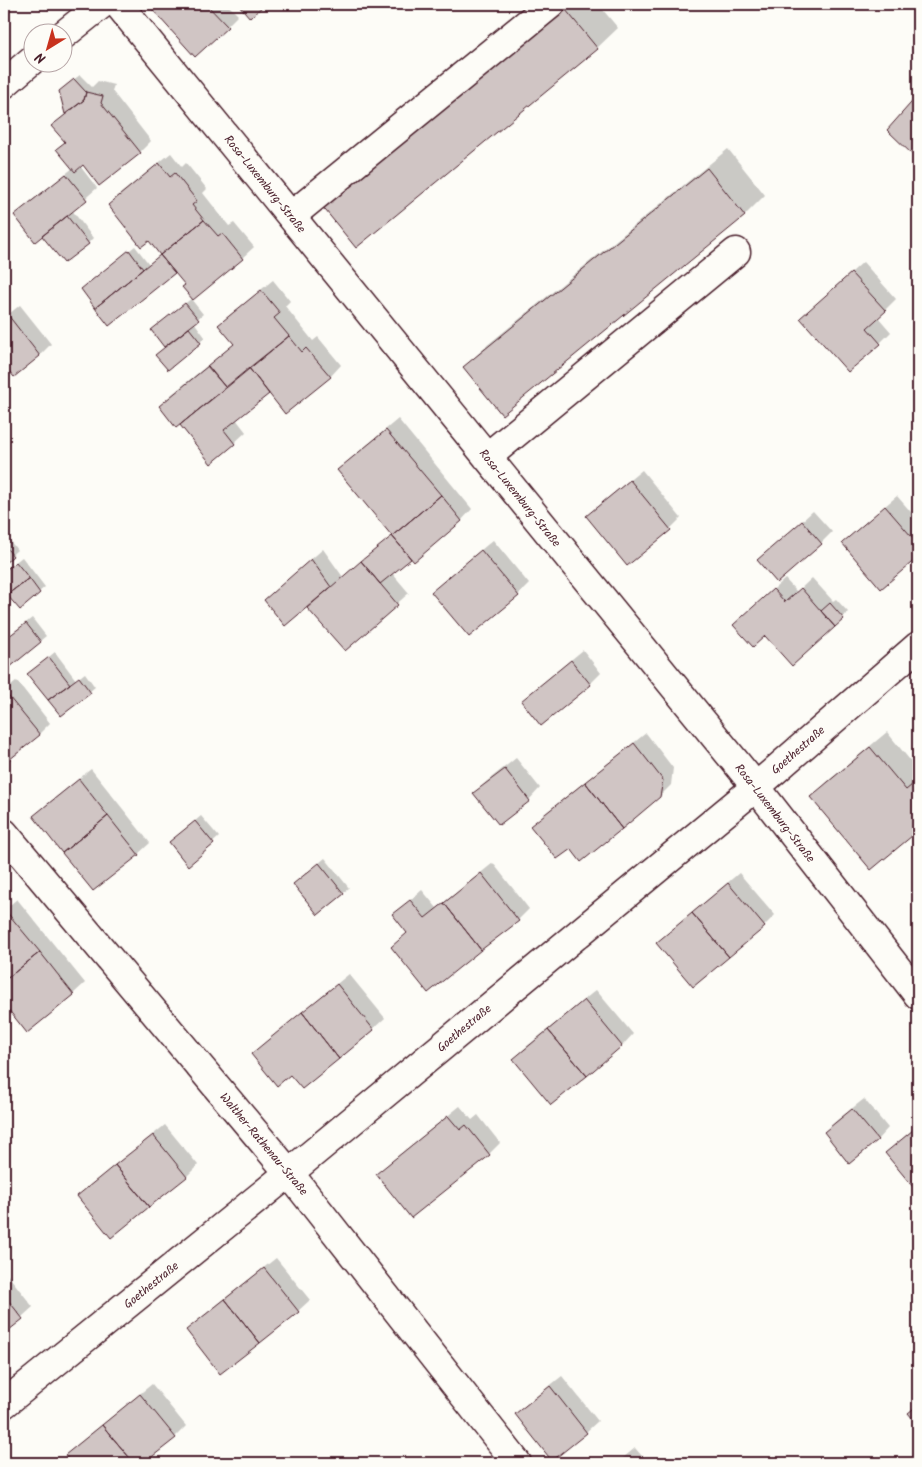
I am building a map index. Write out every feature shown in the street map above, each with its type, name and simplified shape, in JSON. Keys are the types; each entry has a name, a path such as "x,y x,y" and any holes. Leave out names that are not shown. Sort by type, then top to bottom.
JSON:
{"street":[{"path":"72,28 102,4"},
{"name":"Rosa-Luxemburg-Straße","path":"118,4 756,787 918,995"},
{"path":"291,216 551,4"},
{"path":"4,84 22,69"},
{"path":"487,457 736,252"},
{"name":"Goethestraße","path":"4,1404 289,1173 756,787 918,646"},
{"name":"Walther-Rathenau-Straße","path":"4,832 289,1173 517,1463"}],"building":[{"path":"153,4 206,4 228,27 195,57 150,7"},
{"path":"238,4 265,4 250,18"},
{"path":"561,4 598,49 356,248 317,200"},
{"path":"74,79 86,92 84,100 65,114 59,91"},
{"path":"86,92 103,96 101,103 141,153 99,186 83,165 75,172 56,149 65,142 51,126 84,100"},
{"path":"918,95 918,154 915,157 887,130"},
{"path":"159,163 170,177 175,173 197,201 192,205 204,220 160,255 149,241 141,247 108,205"},
{"path":"707,168 745,216 502,415 463,367"},
{"path":"66,174 87,200 35,242 14,215"},
{"path":"67,216 89,244 64,263 42,236"},
{"path":"204,220 218,236 222,233 243,259 193,300 182,287 185,285 160,255"},
{"path":"129,250 143,269 95,308 81,289"},
{"path":"160,255 175,273 109,326 95,308"},
{"path":"851,273 886,311 867,328 881,344 848,372 800,318"},
{"path":"261,290 280,313 274,318 289,336 226,388 207,366 234,344 218,325"},
{"path":"185,303 199,320 164,347 151,330"},
{"path":"8,315 40,356 14,377 4,365 4,319"},
{"path":"189,328 201,343 168,370 155,355"},
{"path":"289,336 302,352 306,348 331,377 285,414 249,368"},
{"path":"208,366 226,388 176,428 159,406"},
{"path":"249,368 269,394 224,430 235,444 211,464 180,425"},
{"path":"386,430 441,495 392,536 337,470"},
{"path":"630,480 671,530 627,566 586,516"},
{"path":"441,495 462,521 414,562 392,536"},
{"path":"885,506 918,544 918,557 881,589 842,543"},
{"path":"802,521 822,544 777,583 757,560"},
{"path":"392,536 411,559 380,584 361,561"},
{"path":"4,545 13,556 4,564"},
{"path":"481,550 519,596 469,637 431,592"},
{"path":"311,559 331,587 285,626 264,600"},
{"path":"361,561 398,605 345,651 307,608"},
{"path":"16,562 29,578 4,597 4,571"},
{"path":"29,578 40,593 20,610 7,595"},
{"path":"801,588 835,627 792,666 765,636 753,647 733,625 773,589 785,602"},
{"path":"830,603 844,619 835,627 821,611"},
{"path":"26,623 41,642 4,672 4,640"},
{"path":"49,657 70,684 48,700 27,674"},
{"path":"571,660 591,685 541,726 521,701"},
{"path":"79,677 91,693 61,716 48,700"},
{"path":"4,693 40,735 4,764"},
{"path":"634,743 663,780 660,797 622,829 585,782"},
{"path":"870,747 906,790 918,780 918,831 871,870 810,797"},
{"path":"505,769 530,801 499,825 473,793"},
{"path":"79,779 108,816 62,853 33,816"},
{"path":"585,782 622,829 581,862 571,849 557,859 530,826"},
{"path":"108,816 139,855 93,891 62,853"},
{"path":"195,821 214,844 188,866 169,842"},
{"path":"319,863 344,894 318,915 293,884"},
{"path":"481,873 519,921 481,950 444,903"},
{"path":"728,883 765,927 729,957 692,913"},
{"path":"410,900 425,918 444,903 481,950 428,993 391,947 407,933 392,914"},
{"path":"4,911 40,952 4,981"},
{"path":"692,913 729,957 693,987 656,943"},
{"path":"40,952 74,995 27,1033 4,1004 4,981"},
{"path":"337,984 374,1030 339,1059 302,1012"},
{"path":"584,1000 622,1046 587,1076 548,1030"},
{"path":"302,1012 339,1059 302,1089 290,1075 277,1086 251,1054"},
{"path":"548,1030 587,1076 551,1105 513,1059"},
{"path":"852,1109 878,1140 849,1164 824,1132"},
{"path":"448,1116 460,1130 466,1125 490,1155 411,1218 376,1174"},
{"path":"918,1126 918,1193 885,1153"},
{"path":"153,1135 187,1177 149,1207 115,1165"},
{"path":"115,1165 149,1207 111,1238 77,1196"},
{"path":"264,1268 299,1312 260,1343 225,1299"},
{"path":"4,1295 23,1319 4,1334"},
{"path":"225,1299 260,1343 220,1374 186,1330"},
{"path":"550,1386 587,1433 552,1461 515,1414"},
{"path":"140,1394 176,1438 144,1463 134,1463 102,1425"},
{"path":"918,1405 918,1425 908,1413"},
{"path":"102,1425 134,1463 71,1463 65,1455"}]}
